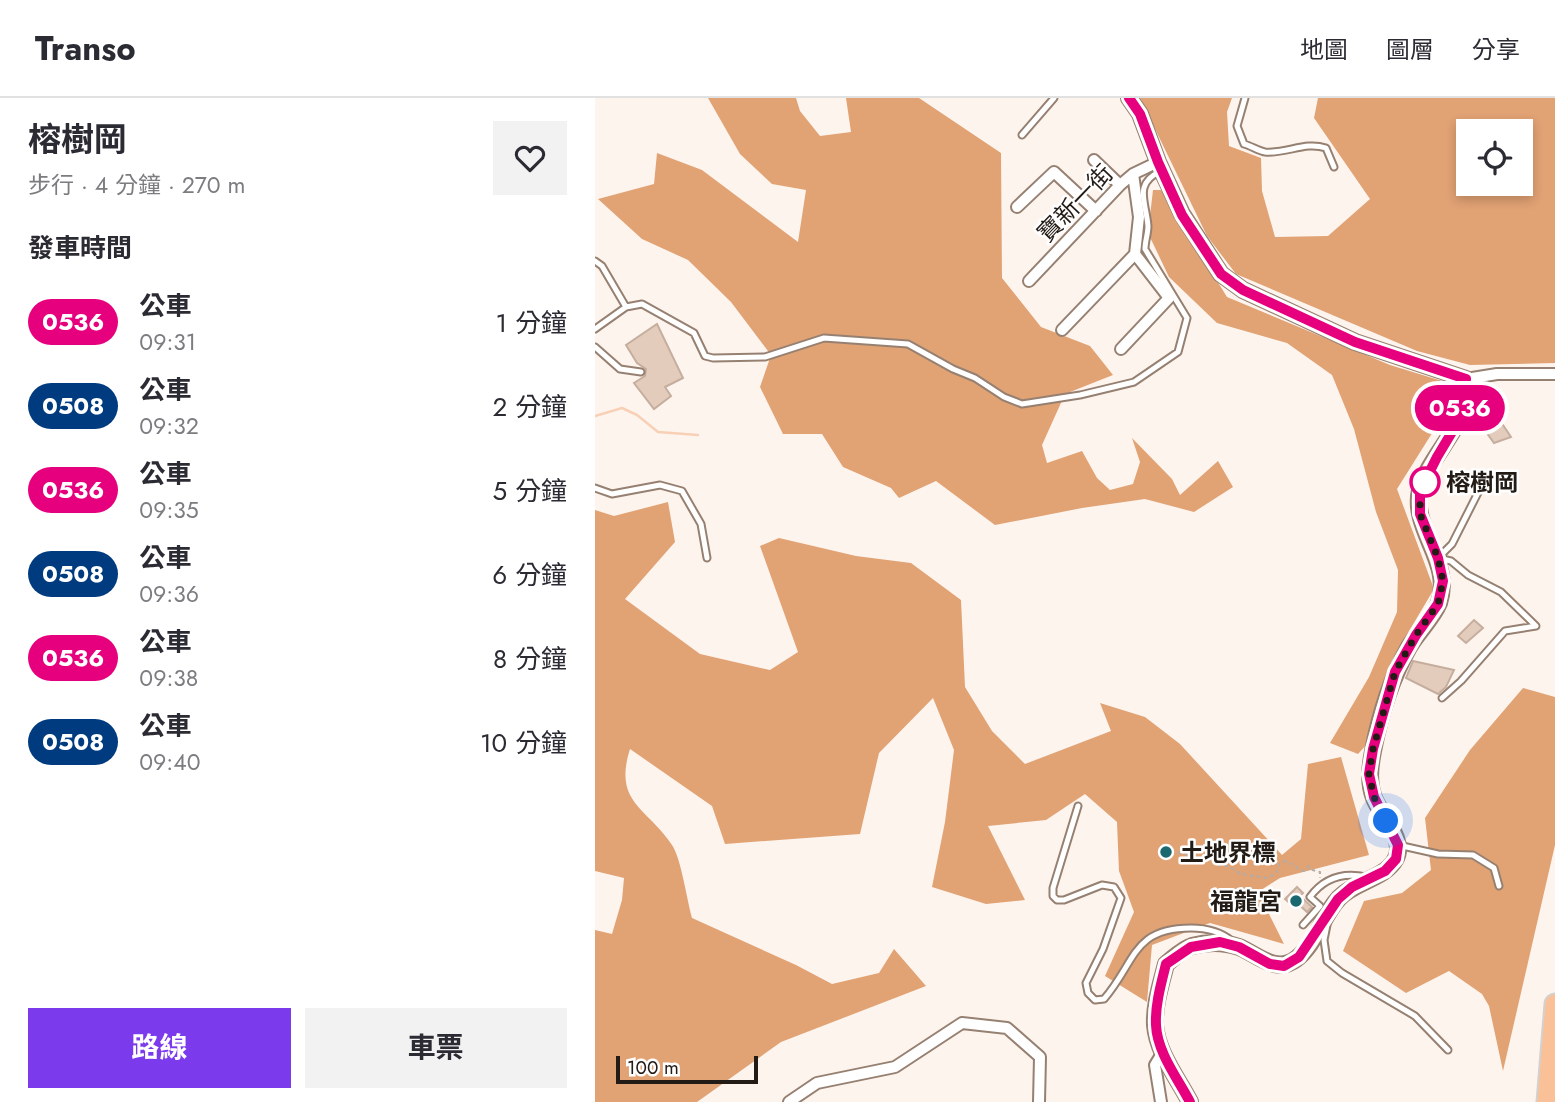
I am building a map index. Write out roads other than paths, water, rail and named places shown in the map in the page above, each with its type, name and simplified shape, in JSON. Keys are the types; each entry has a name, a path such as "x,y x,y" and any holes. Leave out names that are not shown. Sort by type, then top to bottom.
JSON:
{"highway":[{"path":"1547,1102 1555,1004"}],"street":[{"path":"1129,98 1140,114 1182,215 1221,274 1243,290 1355,342 1466,379 1497,374 1555,374"},
{"path":"1094,160 1120,185"},
{"name":"寶新一街","path":"1029,281 1120,185 1133,174 1160,167"},
{"path":"1017,207 1054,172 1096,211"},
{"path":"1062,330 1135,254 1139,217 1133,174"},
{"path":"1121,349 1169,298 1135,254"},
{"path":"1190,1102 1163,1052 1155,1027 1159,991 1166,964 1191,947 1220,942 1239,947 1270,964 1284,966 1299,957 1338,899 1352,887 1385,871 1396,859 1398,845 1374,797 1369,774 1373,749 1395,672 1438,604 1443,581 1438,558 1420,514 1420,491 1458,422 1466,379"},
{"path":"789,1102 817,1083 895,1067 962,1023 1007,1028 1040,1057 1039,1102"},
{"path":"1161,1102 1155,1065 1163,1052"}],"lane":[{"path":"1021,135 1054,98"},
{"path":"1245,98 1237,126 1244,144 1265,152 1313,144 1326,148 1334,167"},
{"path":"595,329 626,307 642,304 694,333 705,356 713,358 765,357 824,338 840,338 908,344 1022,404 1115,388 1134,382 1178,352 1187,318 1145,249 1148,229 1143,196 1144,182 1160,167"},
{"path":"595,261 602,266 626,307"},
{"path":"595,347 620,369 641,372"},
{"path":"1438,558 1452,544 1487,475"},
{"path":"595,488 612,494 660,485 682,491 701,524 707,558"},
{"path":"1438,558 1451,561 1468,575 1501,592 1536,626 1505,632 1442,698"},
{"path":"1078,806 1053,888 1053,896 1057,900 1064,900 1102,886 1114,887 1121,898 1103,949 1086,983 1088,993 1095,1000 1104,999 1114,987 1132,955 1157,933 1170,928 1202,928 1223,933 1239,947"},
{"path":"1398,845 1438,854 1473,855 1495,868 1499,886"},
{"path":"1303,925 1319,906 1310,897 1320,886 1340,875 1369,878"},
{"path":"1329,912 1324,940 1327,961 1342,973 1415,1016 1448,1050"}],"waterway":[{"path":"595,416 622,408 637,415 658,432 698,435"}],"place":[{"name":"榕樹岡","path":"1425,482"},
{"name":"土地界標","path":"1166,852"},
{"name":"福龍宮","path":"1296,901"}]}
